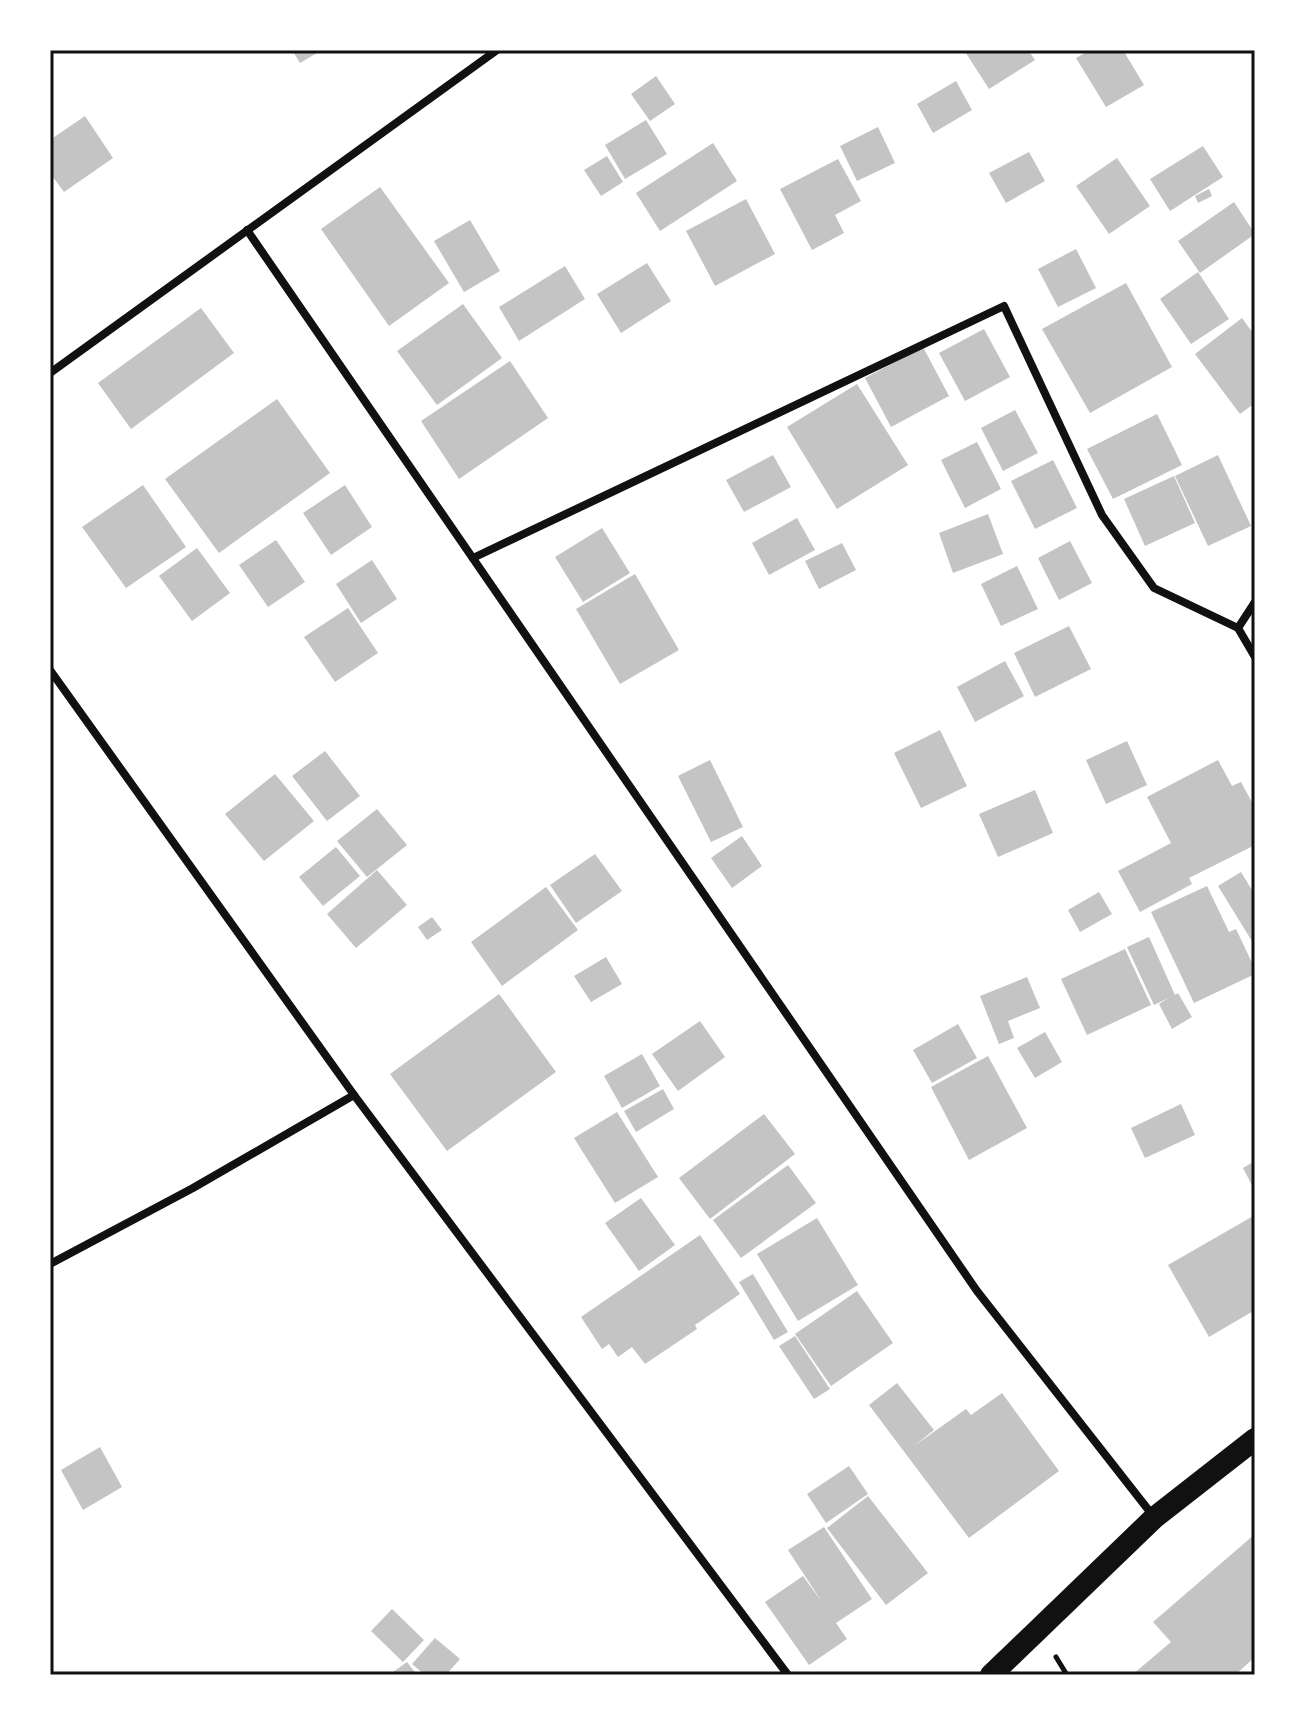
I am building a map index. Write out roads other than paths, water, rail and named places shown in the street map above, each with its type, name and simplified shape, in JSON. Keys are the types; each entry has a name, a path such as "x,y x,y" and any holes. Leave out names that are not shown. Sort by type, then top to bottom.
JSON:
{"highway":[{"path":"991,1675 1154,1518 1255,1439"}],"street":[{"path":"50,373 497,50"},
{"path":"247,230 977,1291 1154,1518"},
{"path":"473,558 1004,306 1102,515 1154,588 1238,628 1255,657"},
{"path":"1238,628 1255,602"},
{"path":"50,670 354,1095 788,1675"},
{"path":"50,1264 193,1188 354,1095"}]}
